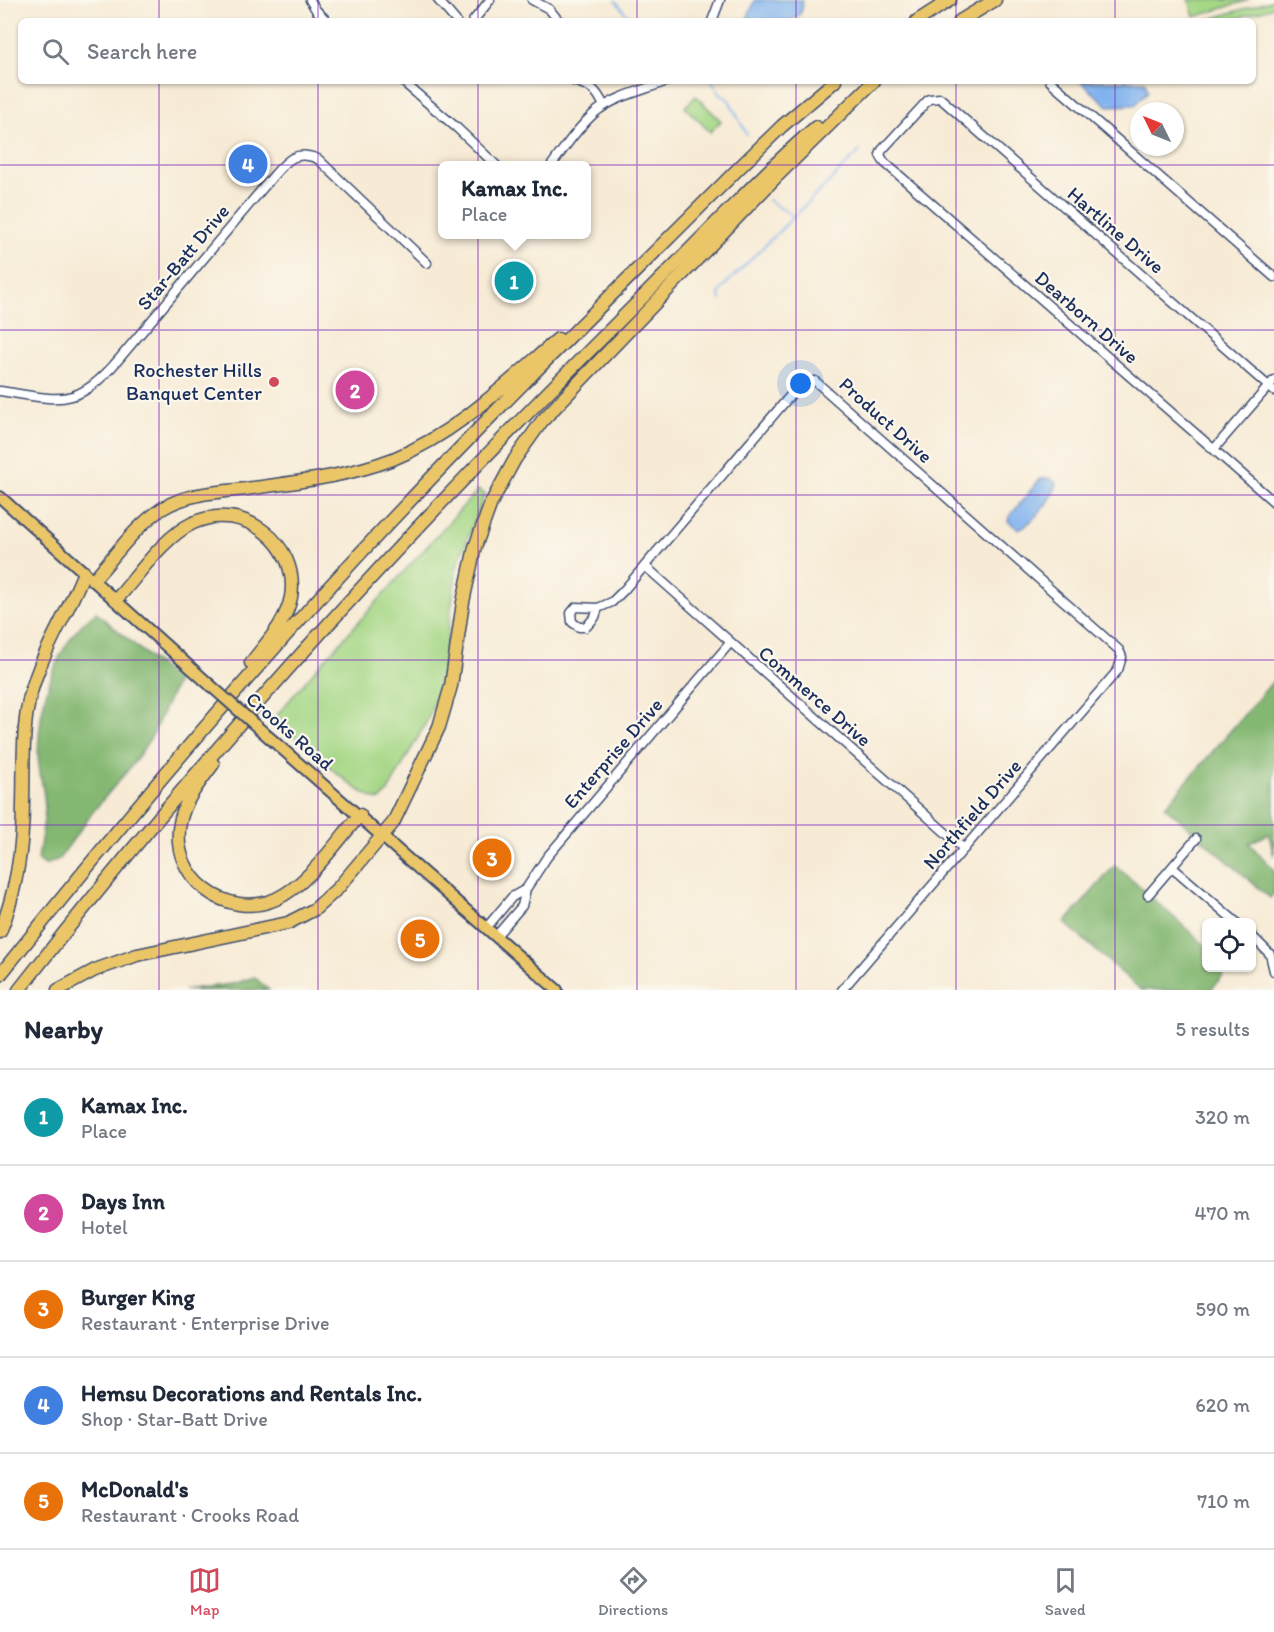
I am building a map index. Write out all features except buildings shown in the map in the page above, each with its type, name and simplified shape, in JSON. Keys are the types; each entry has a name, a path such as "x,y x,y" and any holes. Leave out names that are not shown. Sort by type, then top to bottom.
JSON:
{"highway":[{"path":"922,18 950,0"},
{"path":"965,18 995,0"},
{"path":"0,975 209,721 408,503 770,138 832,84"},
{"path":"19,990 119,866 257,703 395,551 537,403 761,178 811,131 869,84"},
{"path":"58,990 95,970 137,955 276,926 298,919 329,897 393,823 443,715 451,686 463,602 475,547 491,502 514,459 542,421 582,378 775,178 870,84"},
{"path":"0,932 12,897 20,857 25,723 29,698 42,659 73,599 89,576 146,521 173,503 202,495 349,472 392,459 429,441 480,407 625,282"},
{"path":"116,600 170,539 185,527 201,520 219,516 244,520 259,527 279,546 287,560 291,580 291,597 285,613 275,632 209,721"},
{"path":"257,703 198,786 183,813 179,829 181,854 187,869 197,882 211,894 235,904 252,905 276,899 292,890 306,877 360,815"}],"main road":[{"name":"Crooks Road","path":"0,497 557,990"}],"street":[{"path":"310,0 324,18"},
{"path":"438,0 453,18"},
{"path":"475,18 490,0"},
{"path":"532,0 549,9 556,18"},
{"path":"713,18 720,0"},
{"path":"406,84 493,161"},
{"path":"586,84 597,92 604,106"},
{"path":"554,161 585,123 604,106 659,84"},
{"path":"1053,84 1274,277"},
{"name":"Hartline Drive","path":"880,155 882,150 930,99 940,98 1272,386"},
{"name":"Star-Batt Drive","path":"0,391 49,399 68,398 94,384 112,367 284,163 300,155 318,159 427,263"},
{"name":"Dearborn Drive","path":"880,155 884,162 1274,502"},
{"name":"Product Drive","path":"645,566 795,390 805,381 815,381 1114,644 1122,657"},
{"path":"1214,449 1272,386"},
{"path":"598,608 612,602 645,566"},
{"name":"Commerce Drive","path":"645,566 964,849"},
{"name":"Enterprise Drive","path":"496,936 522,906 526,889 547,856 730,643"},
{"name":"Northfield Drive","path":"842,990 1119,670 1122,657"},
{"path":"1148,895 1196,839"},
{"path":"1172,867 1231,918"},
{"name":"Enterprise Drive","path":"487,927 512,897 526,889"},
{"path":"1256,941 1270,954 1274,971"}],"green space":[{"path":"1189,0 1249,0 1194,17"},
{"path":"1274,0 1274,7 1238,18 1214,18"},
{"path":"696,96 721,121 710,132 685,107"},
{"path":"478,490 485,494 457,566 441,683 428,719 387,793 380,800 346,781 285,728 277,715"},
{"path":"96,612 177,681 152,736 133,764 95,809 59,859 45,865 38,860 45,809 38,753 46,695 59,657 69,640"},
{"path":"1274,680 1274,857 1269,834 1249,843 1274,870 1274,893 1270,898 1165,807"},
{"path":"1115,865 1202,942 1202,972 1226,972 1211,990 1141,990 1065,923"},
{"path":"254,977 269,990 184,990 233,984"}],"water":[{"path":"755,0 802,0 802,9 794,18 747,18"},
{"path":"1083,84 1146,84 1148,91 1138,102 1130,102 1130,105 1108,106"},
{"path":"1050,478 1057,484 1051,496 1035,517 1018,529 1008,521 1009,517 1040,479"}],"waterway":[{"path":"615,0 626,14 635,18"},
{"path":"714,84 729,100 747,135"},
{"path":"721,300 719,294 723,287 860,151"},
{"path":"768,200 793,216"}],"place":[{"name":"Hemsu Decorations and Rentals Inc.","path":"248,164"},
{"name":"Kamax Inc.","path":"514,281"},
{"name":"Rochester Hills Banquet Center","path":"274,382"},
{"name":"Days Inn","path":"355,390"},
{"name":"Burger King","path":"492,858"},
{"name":"McDonald's","path":"420,939"}]}
